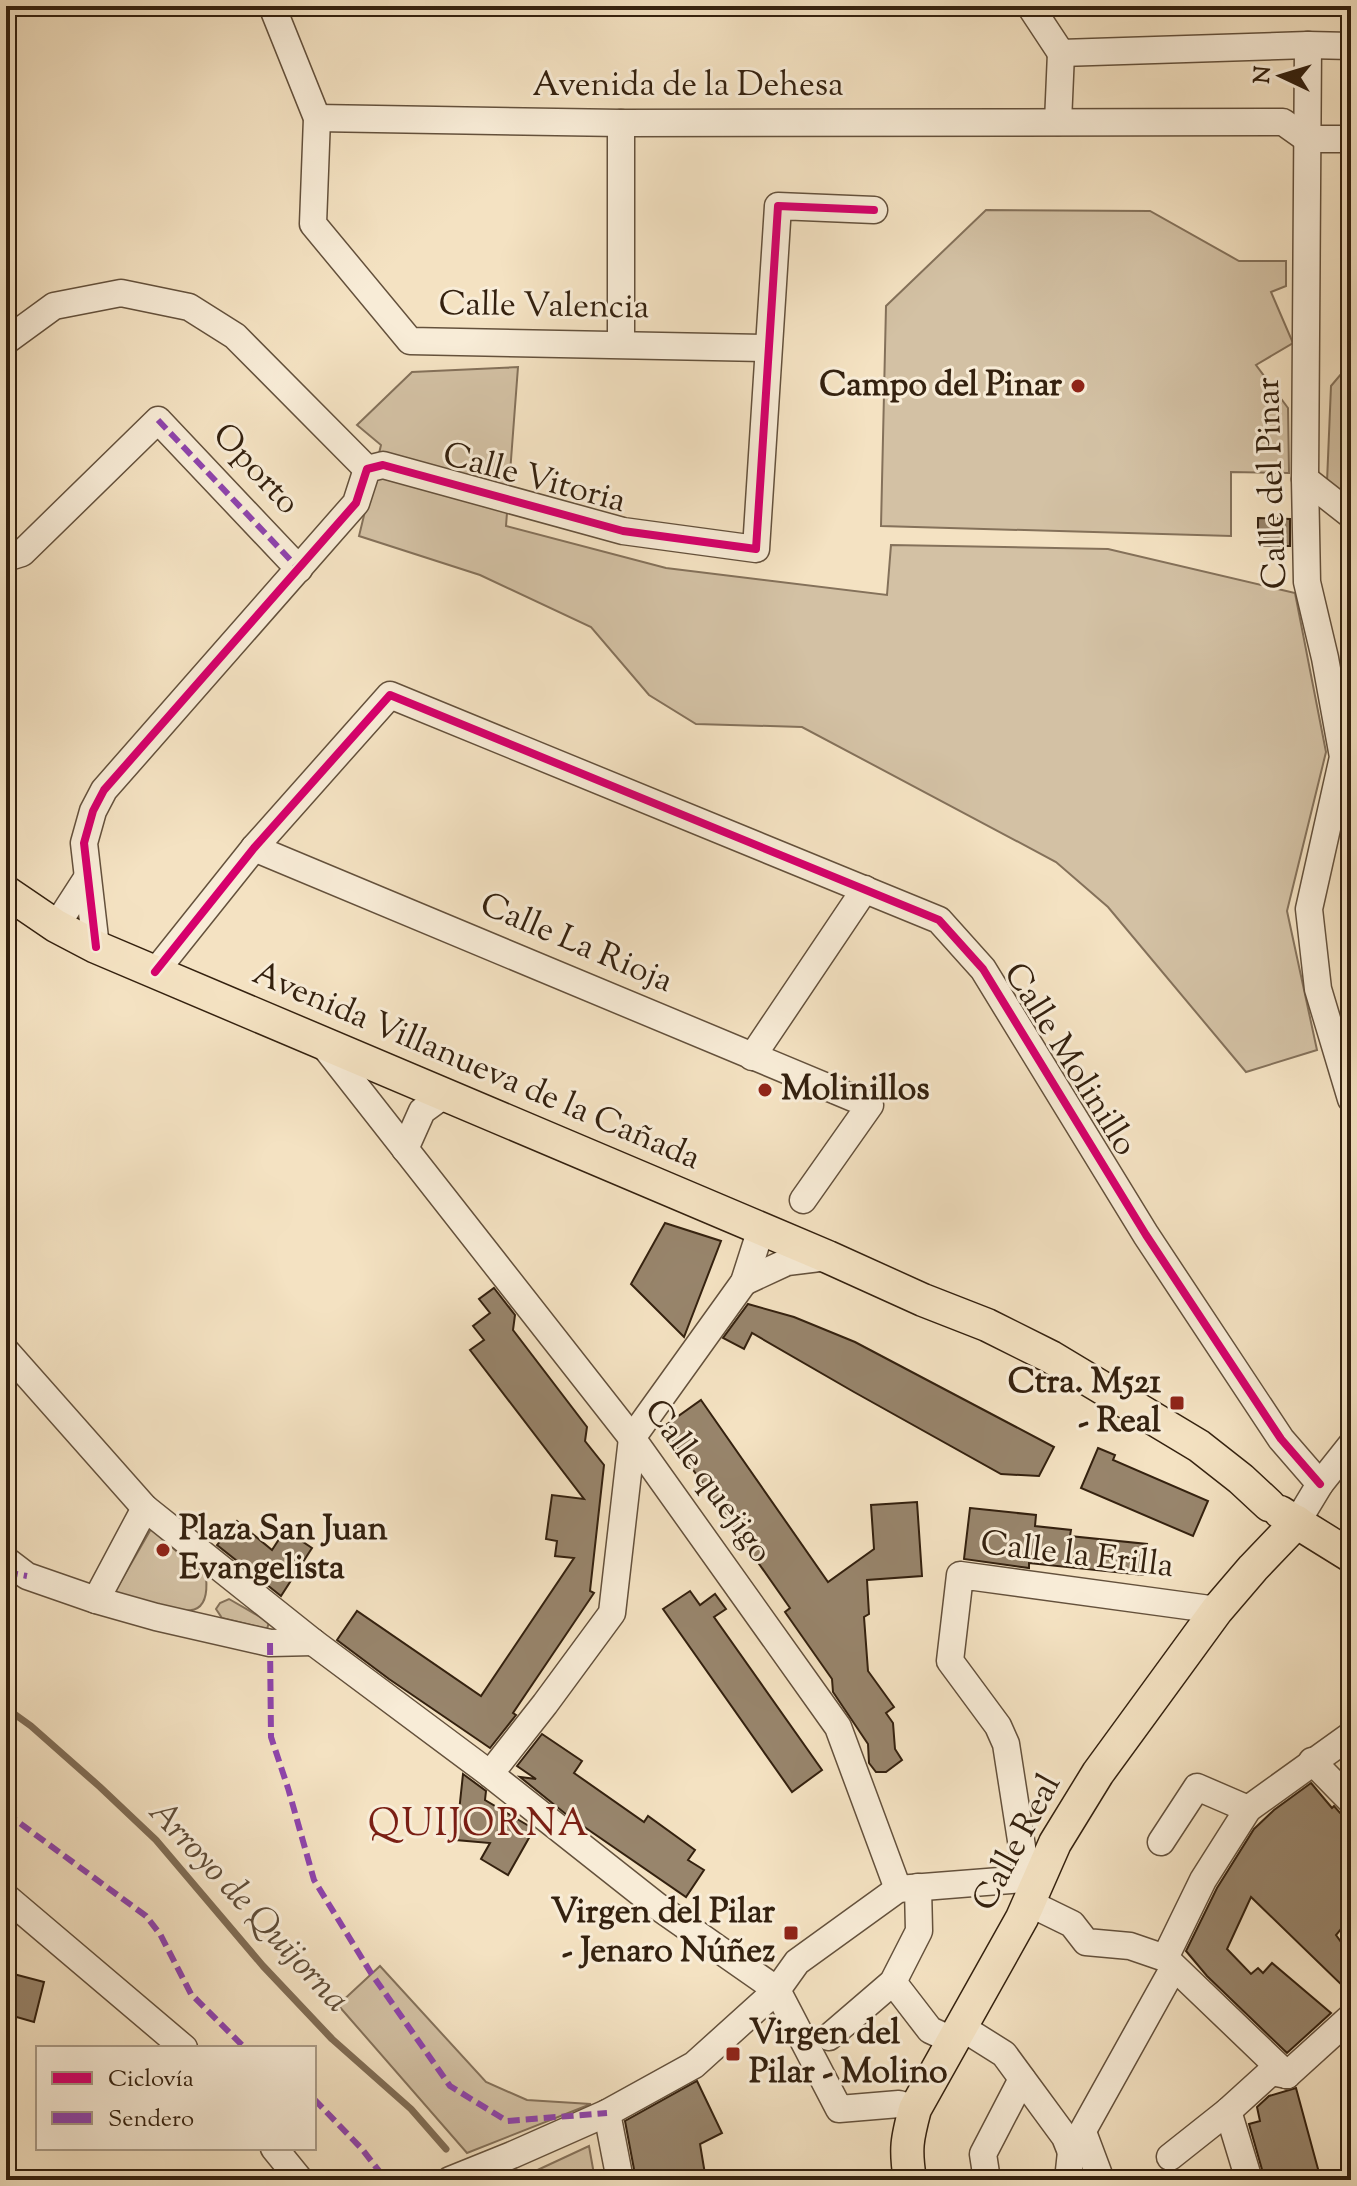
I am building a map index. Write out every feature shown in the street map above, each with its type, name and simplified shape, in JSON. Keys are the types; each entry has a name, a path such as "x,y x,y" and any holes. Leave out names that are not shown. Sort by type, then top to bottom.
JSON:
{"main road":[{"name":"Avenida Villanueva de la Cañada","path":"6,892 56,926 96,947 923,1300 1042,1371 1135,1432 1234,1490 1297,1522 1351,1556"},
{"name":"Calle Real","path":"1253,1568 1262,1533 1259,1501"},
{"name":"Calle Real","path":"910,2180 906,2142 915,2109 958,2034 1055,1843 1098,1773 1217,1610 1297,1522"}],"street":[{"name":"Calle Valencia","path":"272,6 317,118 313,224 410,341 768,348"},
{"path":"1030,6 1061,53 1058,122"},
{"name":"Calle del Pinar","path":"1308,45 1307,582 1343,757 1309,909 1318,989 1351,1099"},
{"path":"1061,53 1351,46"},
{"name":"Avenida de la Dehesa","path":"317,118 621,123 1283,122 1307,139 1351,139"},
{"path":"621,123 621,343"},
{"name":"Calle Vitoria","path":"367,469 383,465 623,531 756,549 778,206 874,210"},
{"path":"6,341 54,306 121,293 189,307 235,336 367,469 356,503 104,790 93,811 84,843 96,947"},
{"name":"Oporto","path":"6,558 22,553 158,420 299,569"},
{"path":"1305,479 1351,515"},
{"name":"Calle Molinillo","path":"254,848 390,695 939,920 983,969 1146,1235 1281,1439 1320,1484"},
{"path":"155,972 254,848"},
{"name":"Calle La Rioja","path":"254,848 870,1105 803,1200"},
{"path":"56,926 87,878"},
{"path":"752,1057 865,889"},
{"name":"Calle quejigo","path":"322,1043 632,1438 838,1727 908,1888 919,1931 893,1982"},
{"path":"405,1149 422,1111 444,1095"},
{"path":"490,1774 612,1613 632,1438 744,1282 761,1229"},
{"path":"744,1282 787,1262 828,1257"},
{"path":"6,1351 145,1508 313,1642 490,1774 657,1906 777,1990 839,2109 899,2104 915,2109"},
{"name":"Calle Real","path":"1297,1522 1320,1484 1351,1445"},
{"path":"96,1600 145,1508"},
{"path":"6,1560 27,1576 156,1617 270,1643 313,1642"},
{"name":"Calle la Erilla","path":"1031,1887 1006,1744 998,1726 950,1661 960,1575 1217,1610"},
{"path":"1068,2180 1077,2142 1169,1962 1203,1880 1248,1809 1351,1735"},
{"path":"1312,1761 1351,1801"},
{"path":"1161,1842 1197,1787 1248,1809"},
{"path":"450,2180 607,2113 694,2065 777,1990 805,1955 908,1888 1031,1887 1072,1924 1086,1942 1130,1946 1169,1962 1287,2075"},
{"path":"6,1897 182,2046"},
{"path":"829,2037 893,1982 930,2030 958,2034 1004,2054 1065,2137 1077,2142 1101,2180"},
{"path":"1287,2075 1351,2017"},
{"path":"1170,2157 1271,2072 1287,2075"},
{"path":"987,2180 983,2154 1022,2079"},
{"path":"1228,2111 1249,2180"},
{"path":"607,2113 620,2180"},
{"path":"276,2150 300,2180"}],"shaded area":[{"name":"Campo del Pinar","path":"986,210 1150,211 1239,261 1286,261 1286,286 1271,292 1293,343 1256,365 1288,408 1289,473 1231,472 1231,536 881,526 886,306"},
{"path":"518,367 506,526 666,568 887,595 891,545 1108,549 1295,593 1326,752 1287,911 1317,1050 1246,1072 1108,907 1056,862 802,727 696,724 649,695 591,627 480,575 359,536 381,445 357,425 412,372"},
{"path":"1351,370 1351,500 1327,482 1331,386 1341,374"},
{"path":"151,1529 206,1577 204,1600 194,1610 178,1610 113,1595"},
{"path":"229,1599 269,1622 267,1629 222,1618 216,1609"},
{"path":"380,1966 486,2082 527,2100 591,2104 467,2153 338,2005"},
{"path":"589,2146 595,2180 516,2180"}],"building":[{"path":"1258,518 1290,519 1290,546 1258,546"},
{"path":"665,1223 721,1241 684,1337 631,1284"},
{"path":"494,1288 515,1315 513,1330 587,1427 585,1441 604,1465 590,1591 594,1593 513,1713 516,1715 490,1748 337,1640 357,1611 481,1696 574,1558 555,1556 557,1541 546,1539 552,1495 584,1499 470,1350 484,1340 473,1326 490,1313 479,1299"},
{"path":"748,1304 794,1317 855,1342 1054,1447 1039,1476 1001,1474 752,1333 744,1349 723,1338"},
{"path":"701,1400 828,1582 874,1549 871,1505 917,1502 922,1576 867,1580 869,1614 864,1617 868,1671 894,1707 886,1713 893,1723 895,1749 902,1760 886,1772 876,1772 869,1763 868,1744 833,1692 832,1679 785,1612 790,1608 663,1427"},
{"path":"1098,1448 1115,1455 1113,1460 1208,1501 1193,1536 1081,1488"},
{"path":"970,1508 1036,1515 1035,1526 1071,1530 1070,1536 1147,1544 1143,1575 1029,1563 1029,1568 964,1559"},
{"path":"237,1521 272,1550 285,1530 312,1548 281,1596 217,1545"},
{"path":"690,1591 700,1605 715,1594 726,1609 714,1617 822,1770 792,1792 663,1609"},
{"path":"542,1734 582,1761 574,1773 644,1822 648,1816 695,1850 688,1860 704,1870 686,1897 567,1815 520,1777 536,1779 517,1766"},
{"path":"463,1774 486,1791 485,1800 534,1829 508,1875 481,1859 490,1843 456,1840"},
{"path":"1311,1783 1332,1808 1334,1806 1340,1813 1351,1817 1351,1917 1336,1935 1351,1956 1351,1994 1251,1897 1227,1949 1251,1974 1258,1968 1263,1973 1272,1963 1331,2013 1287,2053 1207,1976 1186,1951 1217,1888 1254,1829"},
{"path":"6,1972 44,1982 34,2022 6,2014"},
{"path":"697,2081 722,2133 700,2144 706,2180 636,2180 625,2121"},
{"path":"1296,2088 1321,2180 1265,2180 1249,2124 1260,2121 1257,2107 1269,2096"}],"waterway":[{"name":"Arroyo de Quijorna","path":"6,1708 31,1726 156,1840 263,1966 332,2039 411,2109 446,2149"}],"marked path":[{"path":"158,420 299,569"},
{"path":"6,1572 27,1576"},
{"path":"270,1643 271,1737 314,1880 371,1973 450,2086 507,2121 607,2113"},
{"path":"6,1813 146,1916 160,1934 191,1994 243,2046"},
{"path":"316,2101 362,2149 386,2180"}],"cycle path":[{"path":"96,947 84,843 93,811 104,790 356,503 367,469 383,465 623,531 756,549 778,206 874,210"},
{"path":"155,972 254,848 390,695 939,920 983,969 1146,1235 1281,1439 1320,1484"}],"place":[{"name":"Campo del Pinar","path":"1078,386"},
{"name":"Molinillos","path":"765,1090"},
{"name":"Ctra. M521 - Real","path":"1177,1403"},
{"name":"Plaza San Juan Evangelista","path":"163,1550"},
{"name":"Virgen del Pilar - Jenaro Núñez","path":"791,1933"},
{"name":"Virgen del Pilar - Molino","path":"733,2054"}],"district":[{"name":"QUIJORNA","path":"479,1826"}]}
